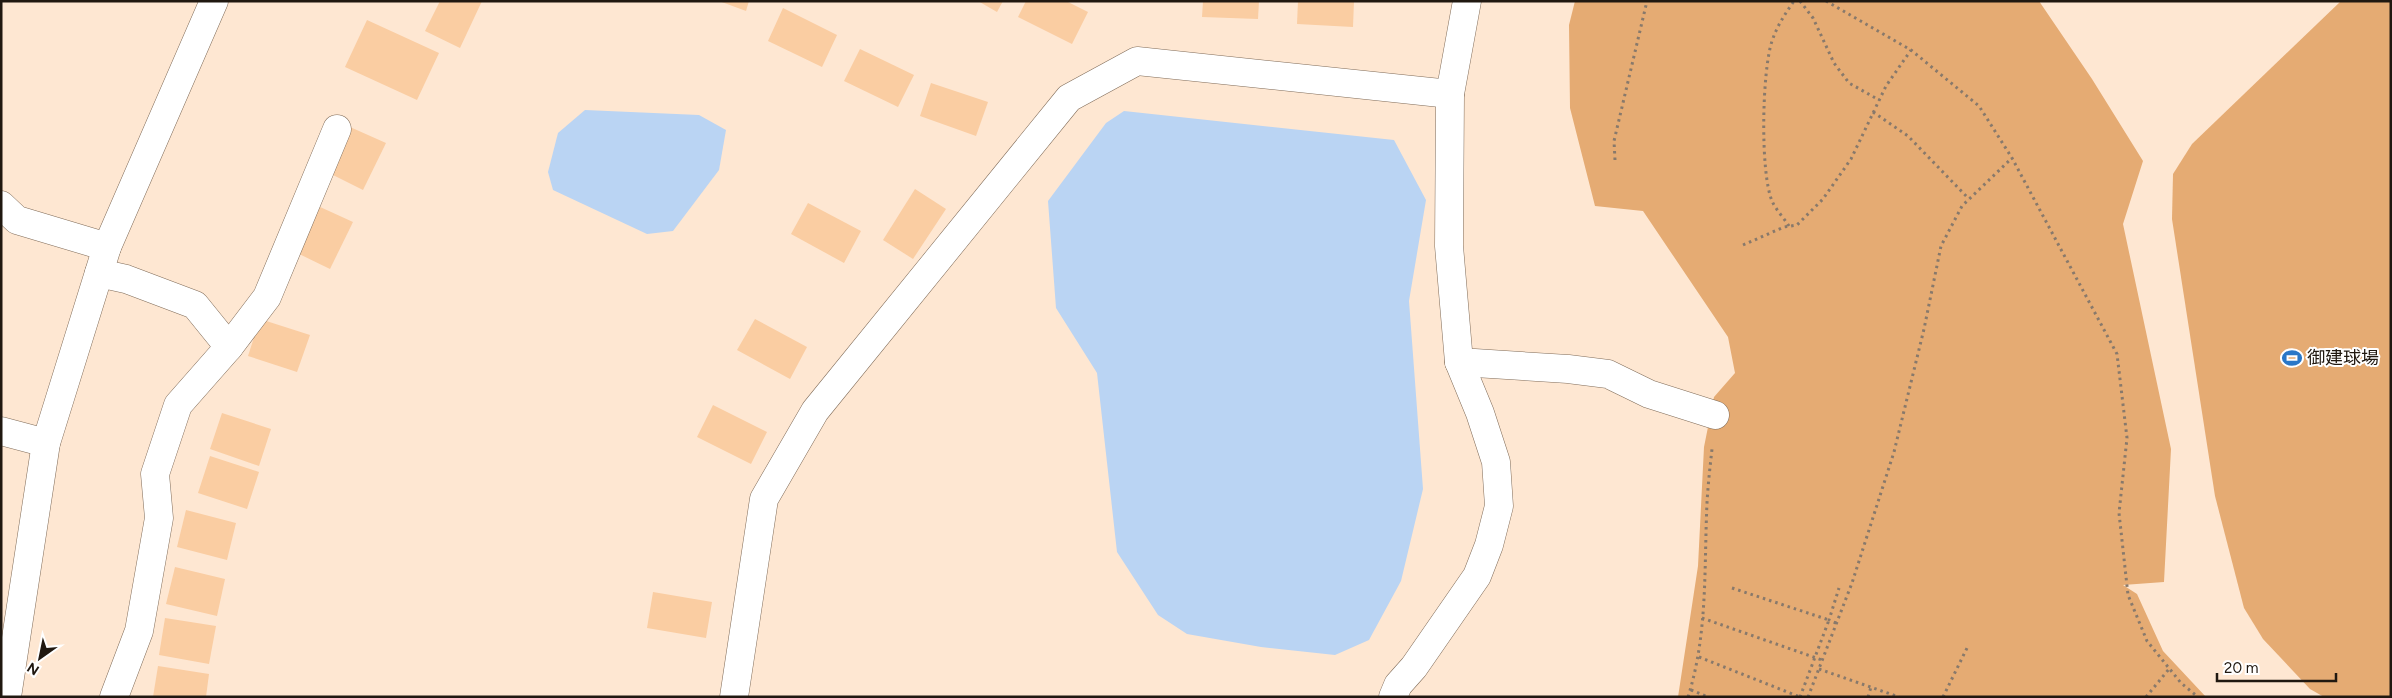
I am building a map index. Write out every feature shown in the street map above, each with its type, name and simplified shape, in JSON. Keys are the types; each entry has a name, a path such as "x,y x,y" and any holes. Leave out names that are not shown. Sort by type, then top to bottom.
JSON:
{"street":[{"path":"7,697 46,443 107,247 214,1"},
{"path":"1392,697 1398,685 1414,666 1477,576 1489,545 1499,506 1496,462 1480,413 1459,362 1449,246 1450,94 1467,1"},
{"path":"734,697 764,499 816,411 1069,98 1137,61 1450,94"},
{"path":"114,697 139,631 159,518 155,474 178,405 230,347 267,297 338,129"},
{"path":"1,206 17,220 107,247"},
{"path":"99,273 126,279 195,305 230,347"},
{"path":"1459,362 1568,369 1608,374 1649,394 1715,415"},
{"path":"1,431 46,443"}],"path":[{"path":"1615,160 1614,141 1647,1"},
{"path":"1789,226 1773,202 1766,180 1764,146 1767,74 1771,42 1782,17 1794,1"},
{"path":"1800,1 1813,18 1834,63 1849,83 1879,100"},
{"path":"1826,1 1912,50 1979,106 2012,158 2117,354 2127,438 2119,513 2128,595 2147,641 2180,683 2198,697"},
{"path":"1743,246 1789,226 1797,225 1823,199 1851,159 1879,100 1912,50"},
{"path":"1873,112 1908,136 1969,199"},
{"path":"1808,697 1852,582 1894,452 1924,329 1941,246 1962,206 2012,158"},
{"path":"1688,697 1699,657 1707,501 1715,415"},
{"path":"1732,588 1836,622"},
{"path":"1699,657 1800,697 1840,588"},
{"path":"1702,618 1822,660"},
{"path":"1943,697 1967,648"},
{"path":"1818,669 1899,697"},
{"path":"2146,697 2169,669"},
{"path":"1868,697 1871,687"},
{"path":"1691,690 1708,697"}],"shaded area":[{"path":"1575,1 2039,1 2092,79 2143,161 2123,224 2171,449 2164,582 2123,585 2137,594 2163,651 2206,697 1678,697 1698,566 1704,447 1714,397 1735,373 1728,337 1643,211 1595,206 1570,108 1569,25"},
{"name":"御建球場","path":"2341,1 2391,1 2391,697 2324,697 2310,689 2263,639 2244,608 2215,496 2172,219 2173,174 2192,144"}],"water":[{"path":"585,110 699,115 726,130 719,170 673,231 647,234 553,190 548,172 558,133"},
{"path":"1124,111 1394,140 1426,200 1409,301 1423,489 1401,581 1369,640 1335,655 1261,647 1187,634 1158,615 1117,552 1097,373 1056,308 1048,201 1106,123"}],"building":[{"path":"440,1 482,1 460,48 425,31"},
{"path":"719,1 749,1 746,11"},
{"path":"978,1 1003,1 997,12"},
{"path":"1026,1 1066,1 1088,12 1072,44 1018,17"},
{"path":"1203,1 1259,1 1258,19 1202,17"},
{"path":"1298,1 1354,1 1353,27 1297,24"},
{"path":"783,8 837,35 822,67 768,41"},
{"path":"367,20 439,53 417,100 345,67"},
{"path":"860,49 914,75 898,107 844,81"},
{"path":"931,83 988,102 976,136 920,116"},
{"path":"350,127 386,143 363,190 329,173"},
{"path":"915,189 946,209 913,259 883,240"},
{"path":"808,203 861,231 844,263 791,234"},
{"path":"318,206 353,222 330,269 295,252"},
{"path":"260,319 310,335 297,372 248,356"},
{"path":"755,319 807,347 790,379 737,350"},
{"path":"713,405 767,432 751,464 697,437"},
{"path":"222,413 271,429 259,466 210,449"},
{"path":"210,456 259,472 247,509 198,493"},
{"path":"186,510 236,523 227,560 177,547"},
{"path":"175,567 225,579 217,616 166,604"},
{"path":"653,592 712,602 706,638 647,628"},
{"path":"165,618 216,626 209,664 159,655"},
{"path":"158,666 209,674 206,697 153,697"}],"place":[{"name":"御建球場","path":"2292,358"}]}
